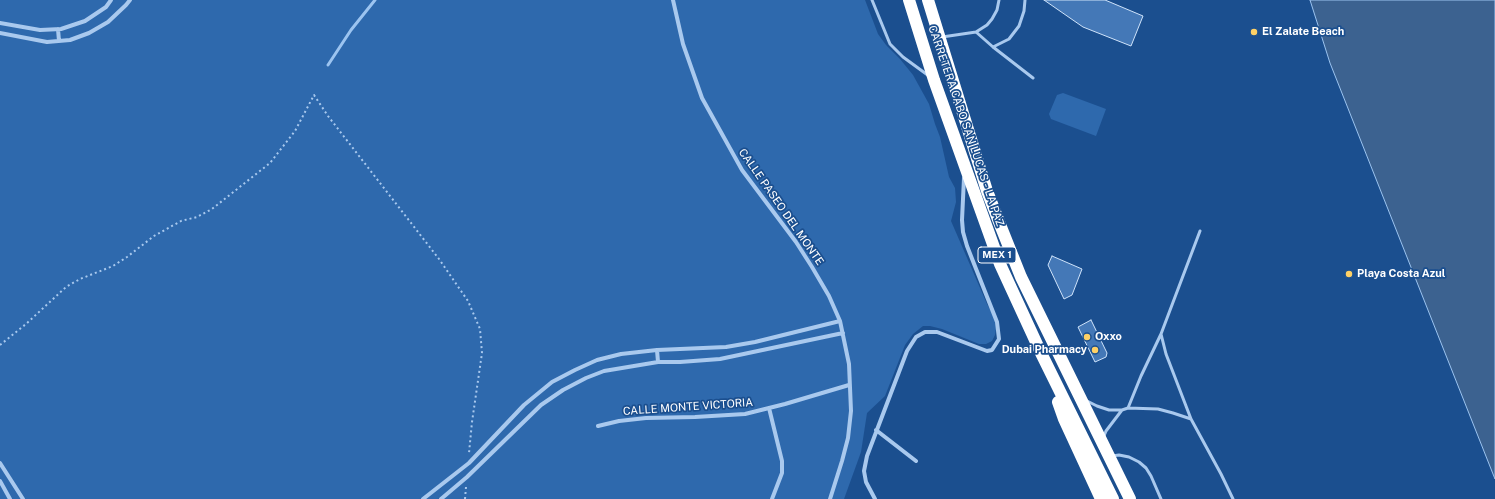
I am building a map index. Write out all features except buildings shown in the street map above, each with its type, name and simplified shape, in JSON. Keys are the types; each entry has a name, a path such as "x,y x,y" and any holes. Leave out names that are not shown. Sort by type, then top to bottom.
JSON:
{"highway":[{"name":"CARRETERA CABO SAN LUCAS - LA PAZ","path":"909,0 934,80 1000,264 1041,354 1113,499"},
{"name":"CARRETERA CABO SAN LUCAS - LA PAZ","path":"928,0 987,191 1021,277 1130,499"},
{"path":"1041,354 1064,419 1101,499"}],"street":[{"path":"0,23 40,30 58,29 85,21 106,7 111,0"},
{"path":"0,33 47,42 70,40 89,33 108,22 130,0"},
{"name":"CALLE PASEO DEL MONTE","path":"673,0 683,44 702,98 742,170 800,248 829,296 840,321 849,364 851,411 848,438 830,499"},
{"path":"58,29 59,41"},
{"path":"875,499 866,482 864,471 867,456 907,351 916,338 925,332 937,332 987,351 992,350 999,338 997,322 967,246 963,232 962,220 965,166"},
{"path":"423,499 469,463 524,405 552,382 596,360 621,354 657,350 726,347 756,342 840,321"},
{"path":"441,499 467,477 541,405 563,390 604,371 658,362 696,362 720,359 843,334"},
{"path":"657,350 658,362"},
{"name":"CALLE MONTE VICTORIA","path":"598,426 619,421 646,418 745,414 849,385"},
{"path":"769,408 782,461 782,473 772,499"},
{"path":"876,430 916,461"},
{"path":"0,463 22,499"},
{"path":"0,482 10,499"}],"lane":[{"path":"872,0 890,44 903,57 934,80"},
{"path":"940,37 976,32 987,25 992,19 997,10 999,0"},
{"path":"993,47 1009,39 1019,26 1024,10 1025,0"},
{"path":"976,32 1034,78"},
{"path":"1128,408 1160,334 1200,231"},
{"path":"1160,334 1166,354 1191,419 1233,499"},
{"path":"1080,396 1097,406 1109,410 1122,410 1128,408 1158,409 1173,412 1191,419"},
{"path":"1103,442 1106,431 1122,410"},
{"path":"1109,456 1119,455 1129,457 1146,468 1161,499"}],"path":[{"path":"0,345 26,324 66,287 80,278 113,266 154,236 181,221 197,217 212,209 270,163 295,131 314,95 328,116 439,259 468,302 480,328 482,353 472,422 469,463"},
{"path":"465,499 467,477"}],"shaded area":[{"path":"0,0 865,0 878,34 913,75 929,104 940,137 949,177 955,188 956,202 951,221 987,304 997,322 995,335 992,341 986,344 979,344 942,329 930,326 923,326 913,334 905,345 885,396 867,413 861,452 844,499 0,499"},
{"path":"1310,0 1495,0 1495,479 1330,63"},
{"path":"1063,93 1106,109 1096,136 1051,119 1049,114 1057,95"}],"waterway":[{"path":"328,65 351,30 375,0"}],"place":[{"name":"El Zalate Beach","path":"1254,32"},
{"name":"Playa Costa Azul","path":"1349,274"},
{"name":"Oxxo","path":"1087,337"},
{"name":"Dubai Pharmacy","path":"1095,350"}]}
